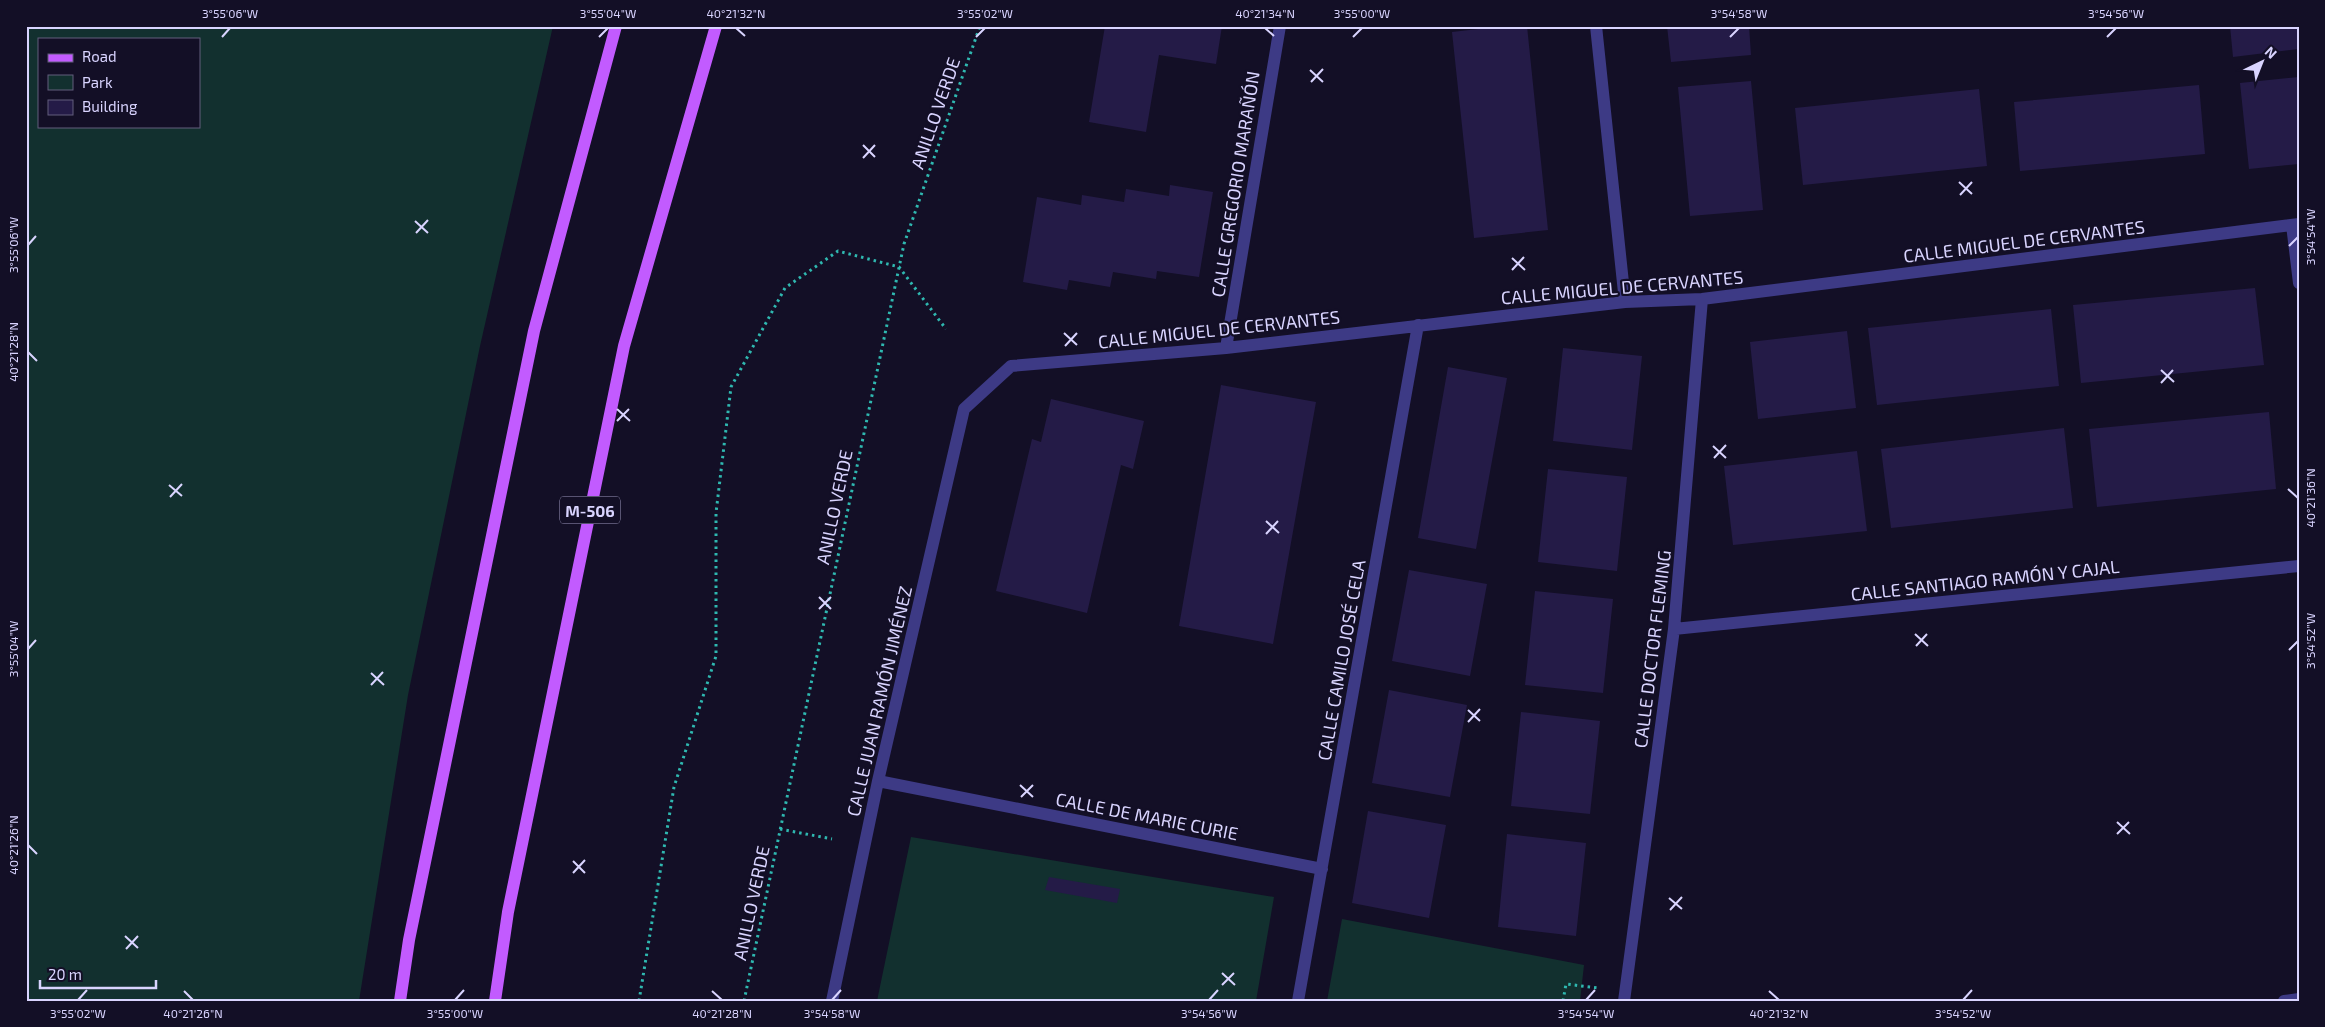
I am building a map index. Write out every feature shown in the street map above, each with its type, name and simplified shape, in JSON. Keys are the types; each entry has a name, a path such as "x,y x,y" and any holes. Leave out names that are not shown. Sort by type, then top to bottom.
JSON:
{"main road":[{"path":"400,1001 409,940 534,331 616,26"},
{"name":"M-506","path":"495,1001 508,912 624,346 716,26"}],"street":[{"name":"CALLE GREGORIO MARAÑÓN","path":"1226,348 1280,26"},
{"path":"1596,26 1625,302"},
{"name":"CALLE MIGUEL DE CERVANTES","path":"964,409 1011,366 1226,348 1625,302 1702,299 2296,225"},
{"path":"2296,225 2299,283"},
{"name":"CALLE DOCTOR FLEMING","path":"1624,996 1674,629 1702,299"},
{"name":"CALLE CAMILO JOSÉ CELA","path":"1298,1001 1418,325"},
{"name":"CALLE JUAN RAMÓN JIMÉNEZ","path":"832,1001 878,781 964,409"},
{"name":"CALLE SANTIAGO RAMÓN Y CAJAL","path":"1674,629 2299,566"},
{"name":"CALLE DE MARIE CURIE","path":"878,781 1322,868"},
{"path":"2284,1001 2299,999"}],"path":[{"name":"ANILLO VERDE","path":"744,1001 904,244 980,26"},
{"path":"639,1001 674,787 716,656 716,513 731,386 785,288 838,251 899,267 946,329"},
{"path":"780,829 832,839"},
{"path":"1562,1001 1566,984 1624,996"}],"green space":[{"path":"26,26 553,26 480,346 408,695 359,1001 26,1001"},
{"path":"911,837 1274,897 1256,1001 877,1001"},
{"path":"1342,919 1584,965 1580,1001 1327,1001"}],"building":[{"path":"1105,26 1222,26 1216,64 1159,55 1146,132 1089,122"},
{"path":"1504,26 1527,26 1548,230 1474,238 1452,32"},
{"path":"1667,26 1749,26 1751,55 1671,62"},
{"path":"2230,26 2299,26 2299,49 2233,57"},
{"path":"2299,77 2299,164 2249,169 2240,83"},
{"path":"1751,81 1763,210 1690,216 1678,87"},
{"path":"2199,85 2205,154 2020,171 2014,102"},
{"path":"1979,89 1987,166 1803,185 1795,108"},
{"path":"1170,185 1213,192 1199,277 1157,271 1156,279 1113,272 1110,287 1069,280 1067,290 1023,282 1037,197 1081,205 1082,195 1124,202 1126,189 1169,196"},
{"path":"2255,288 2264,365 2081,383 2073,305"},
{"path":"2051,309 2059,386 1877,405 1868,328"},
{"path":"1847,331 1856,408 1758,419 1750,342"},
{"path":"1563,348 1642,356 1632,450 1553,441"},
{"path":"1448,367 1507,378 1476,549 1418,538"},
{"path":"1221,385 1316,402 1273,644 1179,626"},
{"path":"1051,399 1144,421 1133,469 1121,465 1087,613 996,591 1032,439 1041,442"},
{"path":"2269,412 2276,489 2097,507 2089,429"},
{"path":"2064,428 2073,508 1891,528 1881,449"},
{"path":"1857,451 1867,531 1733,545 1724,466"},
{"path":"1548,469 1627,477 1617,571 1538,562"},
{"path":"1409,570 1487,584 1470,676 1392,661"},
{"path":"1535,591 1613,599 1603,693 1525,685"},
{"path":"1389,690 1467,705 1450,797 1372,783"},
{"path":"1521,712 1600,721 1590,814 1511,806"},
{"path":"1368,811 1446,825 1429,918 1352,903"},
{"path":"1507,834 1586,843 1576,936 1498,927"},
{"path":"1049,877 1120,889 1117,903 1045,890"}]}
